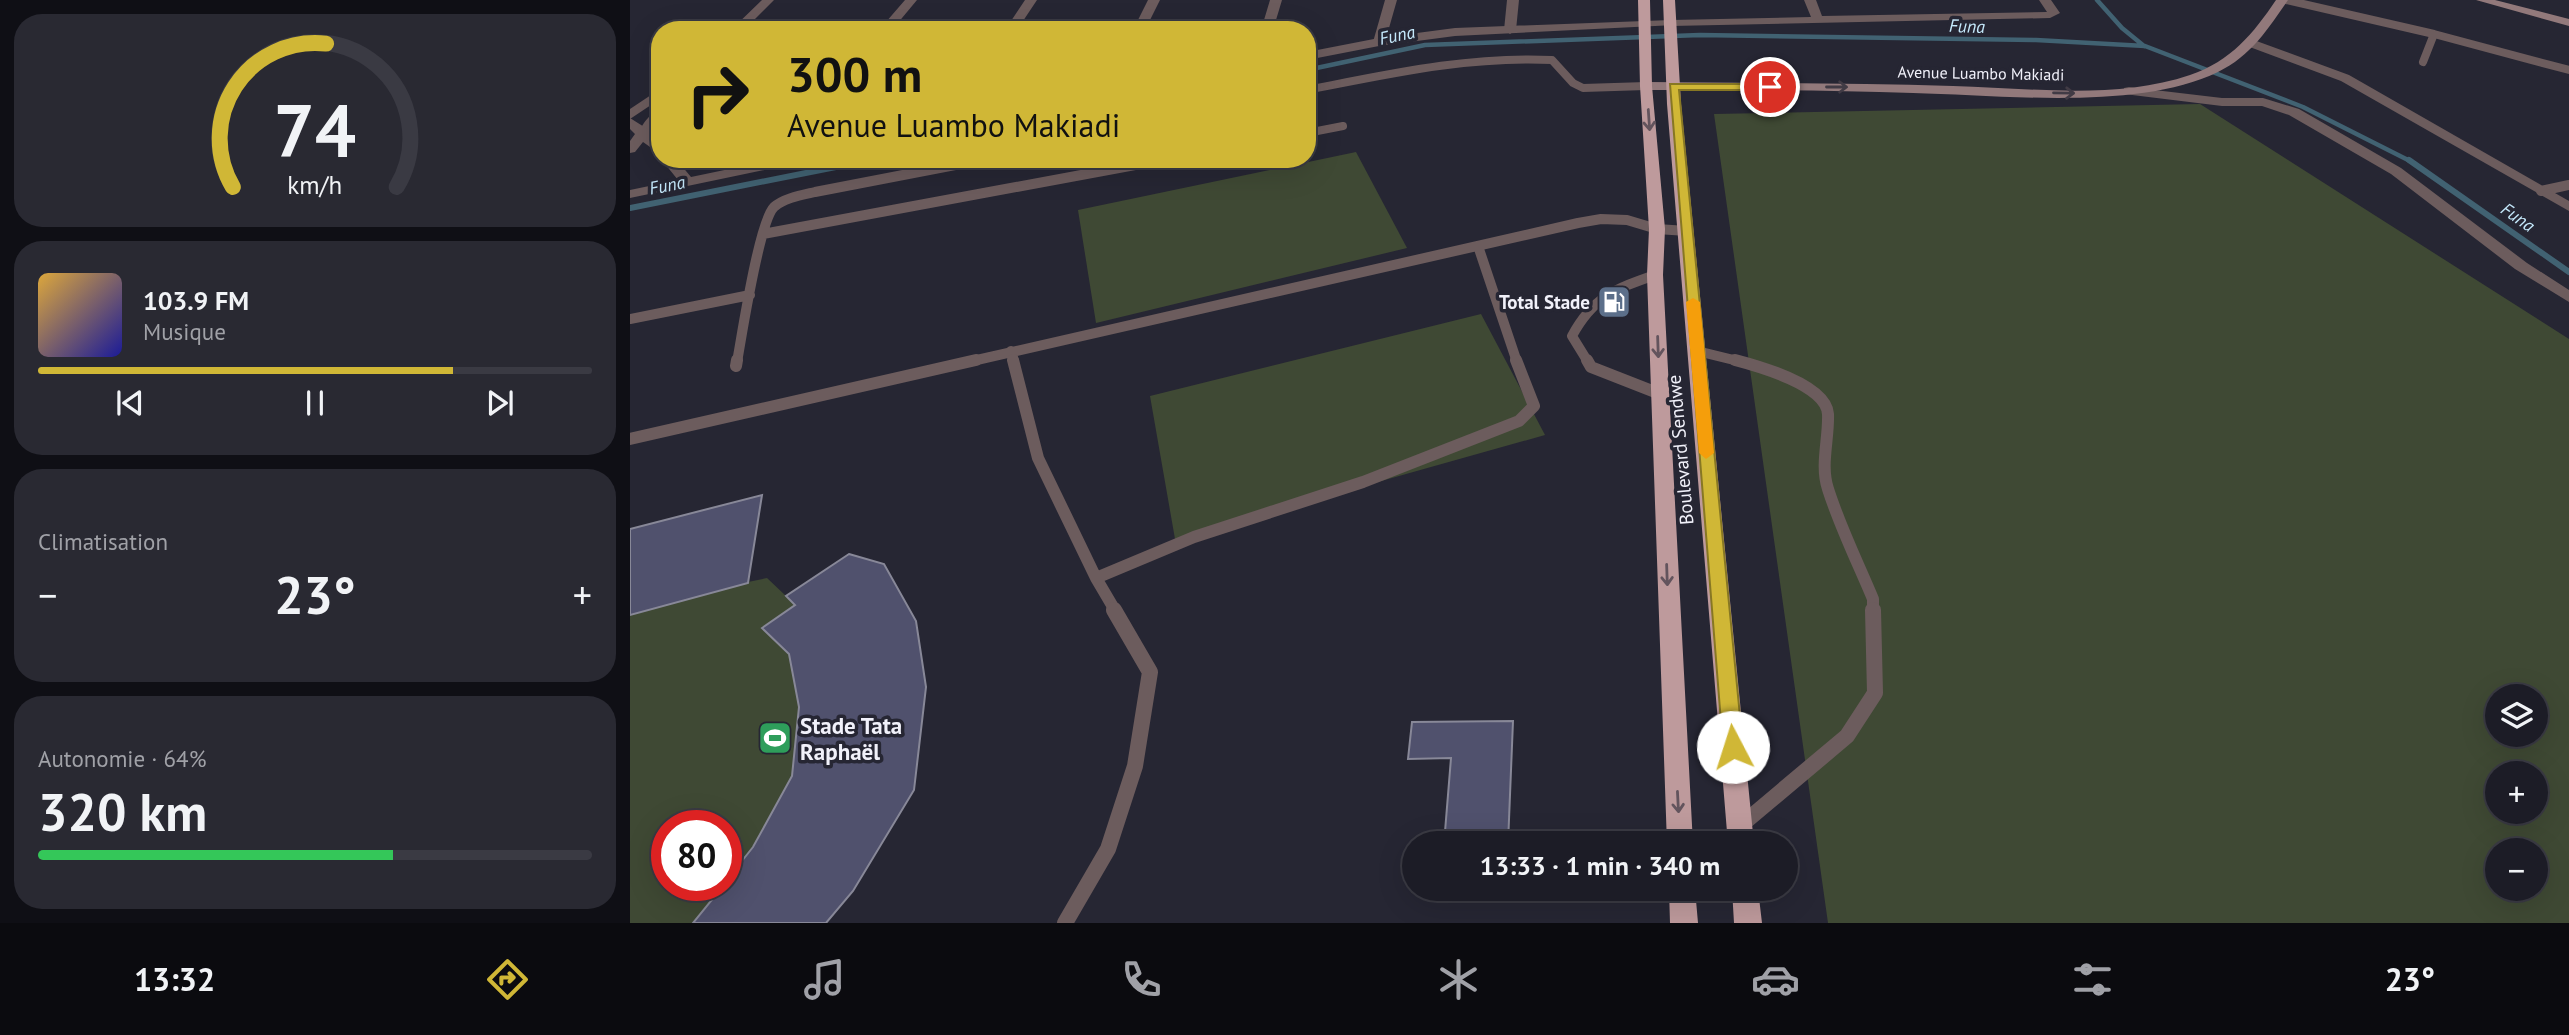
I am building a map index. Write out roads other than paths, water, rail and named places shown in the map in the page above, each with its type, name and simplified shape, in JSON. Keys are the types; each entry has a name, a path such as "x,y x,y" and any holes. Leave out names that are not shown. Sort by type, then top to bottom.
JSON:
{"highway":[{"name":"Boulevard Sendwe","path":"1644,0 1646,86 1657,229 1655,275 1679,831"},
{"path":"1670,0 1671,36"},
{"name":"Boulevard Sendwe","path":"1671,36 1741,831"},
{"path":"1683,901 1684,923"},
{"path":"1746,901 1748,923"}],"main road":[{"name":"Avenue Luambo Makiadi","path":"1646,86 2090,93 2129,91 2184,80 2219,65 2251,43 2284,0"},
{"path":"2482,0 2569,23"}],"street":[{"path":"746,21 768,0"},
{"path":"893,21 911,0"},
{"path":"1017,21 1031,0"},
{"path":"1144,21 1154,0"},
{"path":"1270,21 1276,0"},
{"path":"1379,42 1391,0"},
{"path":"1510,30 1513,0"},
{"path":"1810,0 1818,22"},
{"path":"1316,54 1379,42 1455,32 1644,28 1671,36 1818,22 2050,15 2054,13 2045,0"},
{"path":"2251,43 2345,78 2569,208"},
{"path":"2129,91 2222,102 2263,102 2294,112 2396,171 2521,266 2569,298"},
{"path":"630,115 651,100"},
{"path":"630,122 651,140"},
{"path":"630,149 651,124"},
{"path":"676,168 688,182"},
{"path":"630,194 745,168"}],"lane":[{"path":"2284,0 2434,34 2569,70"},
{"path":"2423,62 2434,34"},
{"path":"1316,88 1453,64 1528,58 1552,61 1573,83 1583,88 1646,86"},
{"path":"1316,131 1343,126"},
{"path":"736,366 763,234 773,208 791,198 940,168"},
{"path":"763,234 1118,168"},
{"path":"2541,191 2569,186"},
{"path":"630,439 1601,219 1627,220 1657,229 1687,231"},
{"path":"1096,578 1194,537 1363,482 1519,421 1534,406 1533,398 1508,341 1478,246"},
{"path":"1655,275 1606,292 1583,313 1572,336 1591,367 1660,394"},
{"path":"630,319 750,295"},
{"path":"1011,351 1038,458 1096,578 1150,672 1135,766 1108,849 1065,923"},
{"path":"1697,351 1767,368 1817,394 1828,411 1826,487 1873,599 1875,694 1847,736 1745,831"}],"waterway":[{"path":"2097,0 2122,28 2144,46"},
{"name":"Funa","path":"1316,68 1425,45 1700,35 2036,40 2144,46"},
{"name":"Funa","path":"2144,46 2303,107 2411,162"},
{"name":"Funa","path":"2411,162 2569,272"},
{"name":"Funa","path":"630,208 831,168"}],"place":[{"name":"Total Stade","path":"1614,302"},
{"name":"Stade Tata Raphaël","path":"775,738"}]}
